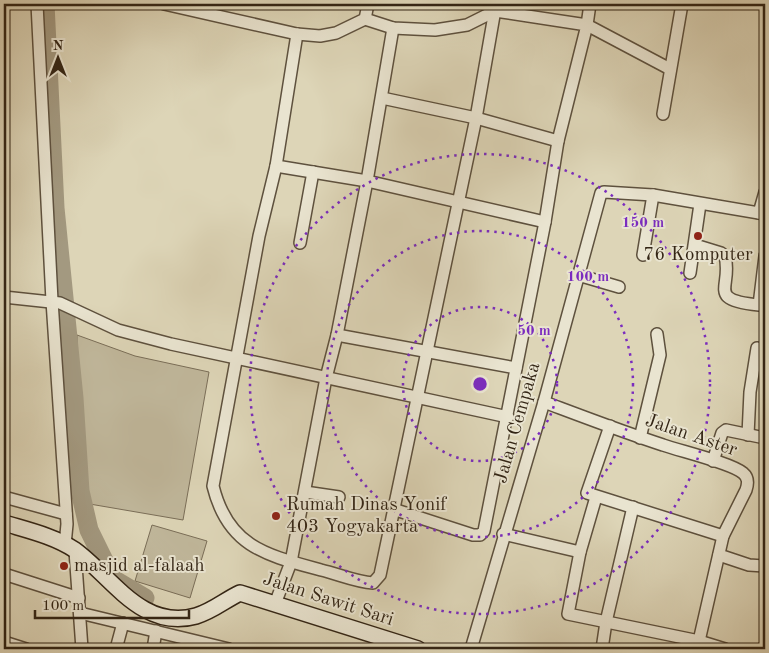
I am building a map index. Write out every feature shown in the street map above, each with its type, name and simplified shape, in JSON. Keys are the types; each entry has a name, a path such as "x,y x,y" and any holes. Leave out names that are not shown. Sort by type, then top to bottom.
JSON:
{"main road":[{"name":"Jalan Sawit Sari","path":"4,523 42,535 70,548 130,601 164,616 180,619 195,616 208,612 240,593 418,649"}],"street":[{"path":"37,4 56,302 66,514 79,598 82,649"},
{"path":"164,4 297,34 320,36 336,33 364,19 393,28 435,30 467,25 496,7 587,25 670,70"},
{"path":"364,19 368,4"},
{"path":"393,509 473,535 482,534 508,417 545,222 558,141 587,25 590,4"},
{"path":"663,114 682,4"},
{"path":"297,34 276,166 259,236 213,486 225,520 238,536 251,546 291,562 373,583 378,580 380,575 476,118 496,7"},
{"path":"275,604 291,562 326,378 337,335 367,181 393,28"},
{"path":"382,98 476,118 558,141"},
{"path":"276,166 367,181 545,222"},
{"path":"300,243 313,172"},
{"path":"762,214 765,192"},
{"name":"Jalan Cempaka","path":"471,649 503,534 544,402 601,193 653,195 762,214"},
{"path":"642,255 653,195"},
{"path":"690,273 700,204"},
{"path":"695,245 725,256 724,290 732,300 741,304 759,306 765,256"},
{"path":"578,275 619,287"},
{"path":"4,297 56,302 126,332 508,417"},
{"path":"640,438 660,355 657,334"},
{"path":"337,335 427,350 516,368"},
{"path":"748,435 750,392 757,348"},
{"name":"Jalan Aster","path":"544,402 640,438 742,472 748,480 746,490 723,536 699,641"},
{"path":"610,426 587,493 723,536"},
{"path":"713,461 722,433 726,430 765,438"},
{"path":"305,492 340,497"},
{"path":"4,497 66,514"},
{"path":"596,497 580,552 567,612 571,616 699,641 725,649"},
{"path":"602,649 606,622 632,508"},
{"path":"503,534 580,552"},
{"path":"719,555 749,565 765,566"},
{"path":"4,574 79,598"},
{"path":"80,613 156,630 195,645 229,649"},
{"path":"116,649 123,623"},
{"path":"153,649 156,630"},
{"path":"4,642 26,649"},
{"path":"762,649 765,646"}],"shaded area":[{"path":"77,335 135,356 209,372 183,520 78,502"},
{"path":"152,525 207,541 190,598 135,581"}],"waterway":[{"path":"45,4 55,208 74,398 80,491 89,530 113,579 145,598"}],"place":[{"name":"76 Komputer","path":"698,236"},
{"name":"Rumah Dinas Yonif 403 Yogyakarta","path":"276,516"},
{"name":"masjid al-falaah","path":"64,566"}]}
